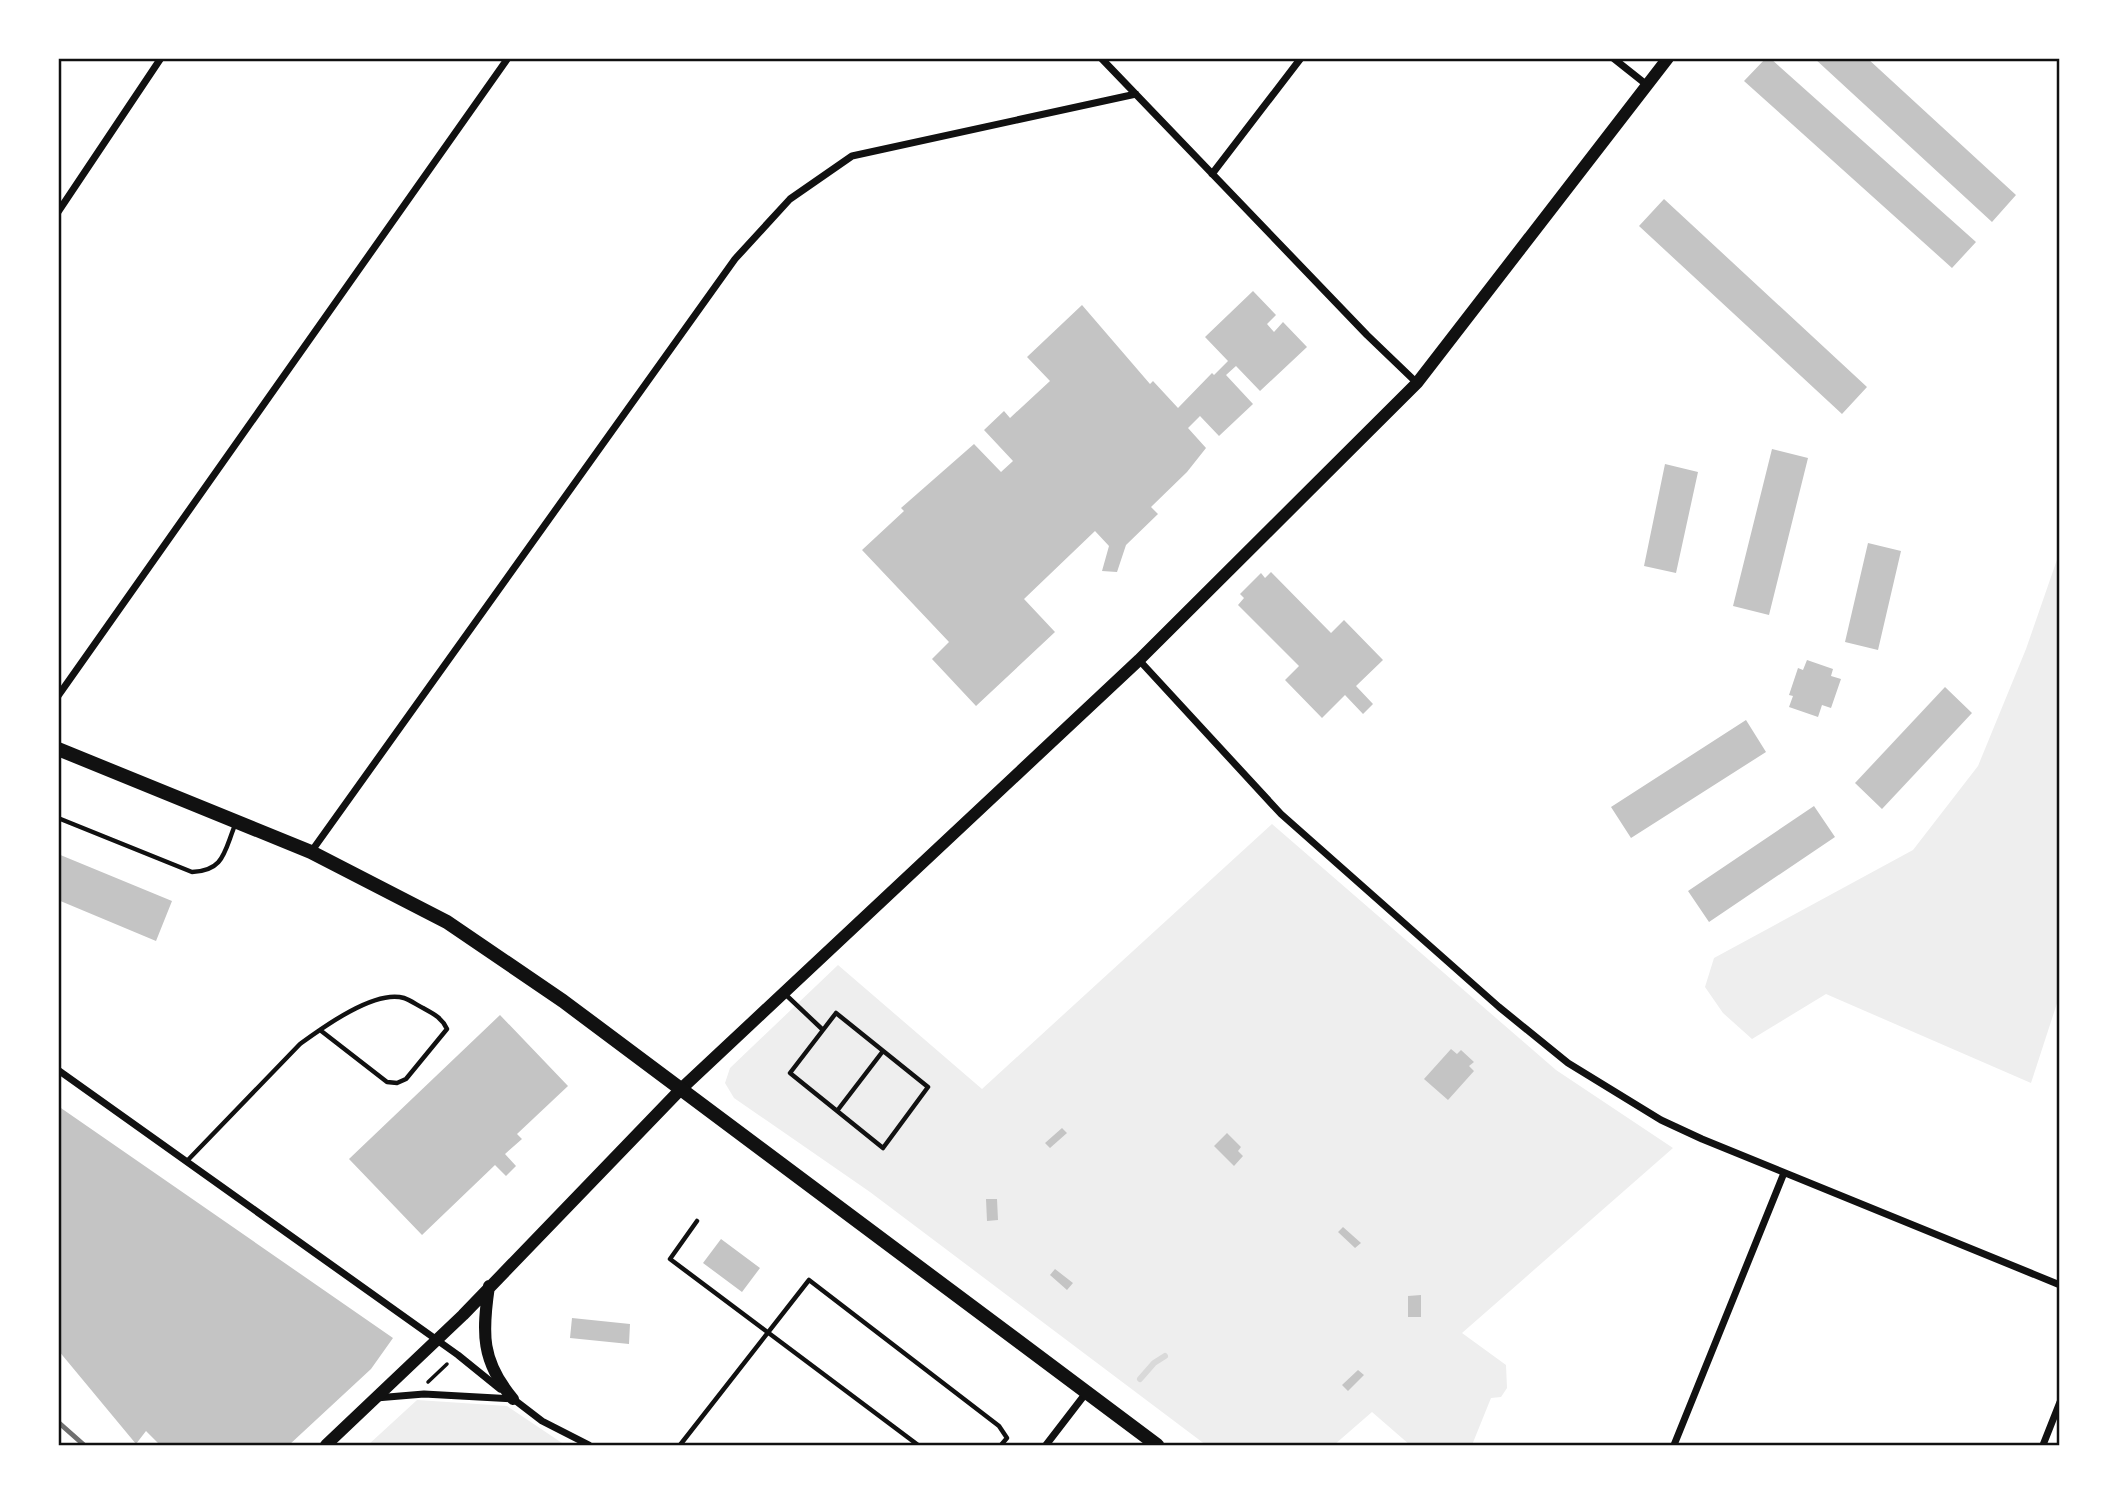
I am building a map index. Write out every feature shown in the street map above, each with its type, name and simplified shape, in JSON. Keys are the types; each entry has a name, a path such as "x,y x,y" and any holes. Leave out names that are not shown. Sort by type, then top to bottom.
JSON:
{"main road":[{"path":"58,750 311,852 447,922 563,1001 1157,1445"}],"street":[{"path":"58,212 161,58"},
{"path":"58,696 508,58"},
{"path":"1101,58 1367,335 1417,383"},
{"path":"1212,174 1301,58"},
{"path":"1613,58 1647,85"},
{"path":"326,1445 438,1340 680,1090 1139,660 1417,383 1668,58"},
{"path":"311,852 735,259 790,199 852,156 1136,94"},
{"path":"1139,660 1281,814 1499,1007 1568,1063 1661,1120 2060,1285"},
{"path":"58,1070 438,1340 542,1421 589,1445"},
{"path":"1674,1445 1784,1173"},
{"path":"489,1286 483,1326 489,1361 498,1381 513,1399"},
{"path":"1046,1445 1086,1393"},
{"path":"376,1398 424,1394 513,1399"},
{"path":"2043,1445 2060,1402"}],"lane":[{"path":"58,818 192,872 208,872 218,866 237,822"},
{"path":"784,993 823,1030"},
{"path":"187,1161 300,1044 320,1030 344,1014 387,997 402,997 435,1014 447,1029 406,1079 397,1083 387,1082 320,1030"},
{"path":"836,1013 928,1087 883,1148 790,1073 823,1030 836,1013"},
{"path":"837,1111 883,1051"},
{"path":"697,1221 670,1259 918,1445"},
{"path":"680,1445 809,1280 999,1426 1007,1438 1001,1445"}],"path":[{"path":"426,1384 447,1364"}],"shaded area":[{"path":"2060,551 2060,994 2031,1083 1826,994 1752,1039 1723,1013 1705,987 1714,958 1913,850 1978,766 2026,649"},
{"path":"1272,824 1556,1070 1673,1148 1462,1333 1506,1365 1507,1388 1501,1397 1491,1398 1472,1445 1410,1445 1372,1412 1334,1445 1206,1445 870,1192 734,1098 725,1083 730,1068 838,965 982,1089"},
{"path":"417,1400 507,1406 565,1445 368,1445"}],"building":[{"path":"1766,58 1770,58 1976,242 1952,268 1744,81"},
{"path":"1814,58 1867,58 2016,195 1992,222"},
{"path":"1664,199 1867,387 1842,414 1639,226"},
{"path":"1253,291 1276,315 1267,324 1274,332 1283,322 1307,347 1260,391 1236,366 1226,375 1253,404 1219,436 1200,416 1188,428 1206,448 1187,472 1151,507 1158,514 1126,545 1117,572 1102,571 1109,546 1095,531 1024,599 1055,632 976,706 932,659 949,642 862,550 904,511 901,508 974,444 1001,472 1013,461 984,430 1004,411 1010,418 1050,381 1027,357 1082,305 1150,384 1153,381 1178,408 1212,373 1214,375 1228,361 1205,337"},
{"path":"1772,449 1808,458 1769,615 1733,606"},
{"path":"1665,464 1698,472 1676,573 1644,566"},
{"path":"1868,543 1901,551 1878,650 1845,642"},
{"path":"1271,572 1331,633 1344,620 1383,660 1356,686 1373,704 1363,714 1345,695 1322,718 1285,680 1299,666 1238,605 1244,598 1240,594 1261,573 1265,578"},
{"path":"1807,660 1833,669 1831,676 1841,679 1831,708 1822,705 1818,717 1789,707 1793,696 1789,695 1798,668 1803,670"},
{"path":"1945,687 1972,713 1882,809 1855,783"},
{"path":"1746,720 1766,752 1631,838 1611,807"},
{"path":"1814,806 1835,837 1709,922 1688,891"},
{"path":"58,854 172,901 156,941 58,900"},
{"path":"500,1015 568,1086 517,1134 522,1139 505,1154 516,1166 506,1176 495,1165 422,1235 349,1159"},
{"path":"1451,1049 1457,1054 1461,1050 1474,1062 1469,1066 1474,1071 1448,1100 1424,1079"},
{"path":"58,1106 393,1338 371,1369 289,1445 160,1445 146,1431 136,1444 58,1350"},
{"path":"1062,1128 1067,1133 1050,1148 1045,1143"},
{"path":"1227,1133 1241,1147 1238,1151 1243,1156 1234,1166 1214,1146"},
{"path":"986,1199 997,1199 998,1220 987,1221"},
{"path":"1343,1227 1361,1243 1355,1248 1338,1232"},
{"path":"721,1239 760,1268 742,1292 703,1263"},
{"path":"1055,1269 1073,1283 1067,1290 1050,1275"},
{"path":"1421,1295 1421,1317 1408,1317 1408,1296"},
{"path":"572,1318 630,1324 629,1344 570,1338"},
{"path":"1358,1370 1364,1375 1348,1391 1342,1385"}],"waterway":[{"path":"1140,1379 1154,1363 1165,1356"}],"railway":[{"path":"58,1422 84,1445"}]}
